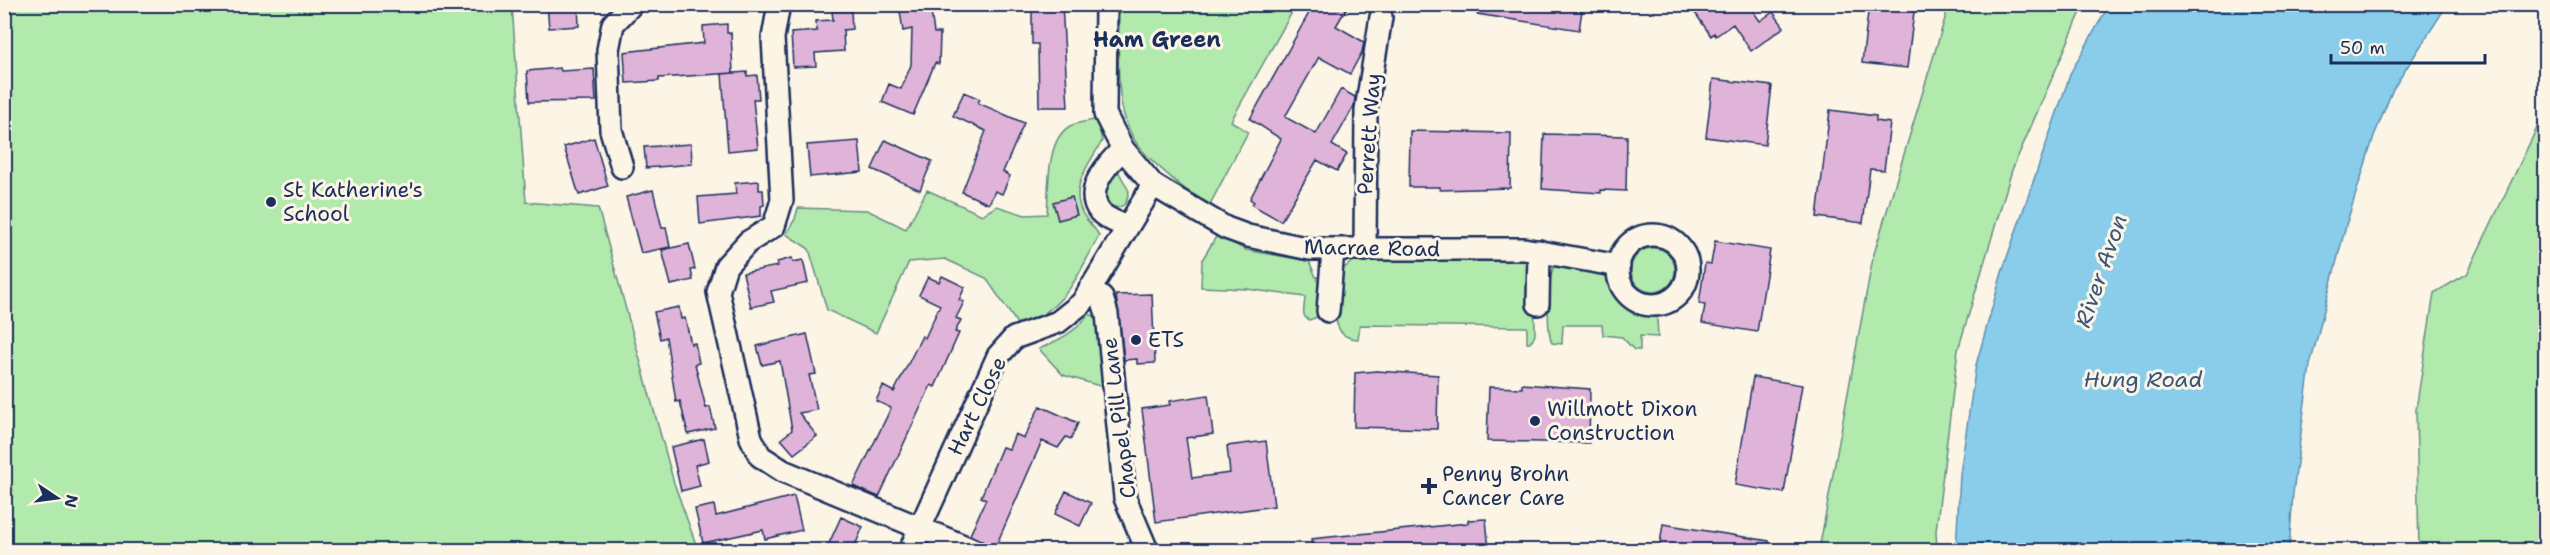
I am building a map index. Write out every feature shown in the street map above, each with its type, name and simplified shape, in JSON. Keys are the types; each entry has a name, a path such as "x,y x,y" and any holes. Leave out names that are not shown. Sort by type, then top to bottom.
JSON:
{"street":[{"path":"622,167 611,130 608,50 613,24 632,4"},
{"name":"Macrae Road","path":"1106,4 1105,114 1124,149 1153,185 1226,228 1248,236 1310,249 1539,251 1619,266"},
{"path":"777,5 773,38 782,200 774,226 748,242 726,266 718,292 751,438 760,456 783,471 973,550"},
{"name":"Perrett Way","path":"1365,250 1366,110 1381,17"},
{"path":"1124,149 1104,170 1096,191 1096,204 1101,213 1125,226"},
{"name":"Hart Close","path":"910,550 998,356 1014,338 1058,322 1072,312 1090,288 1125,226 1153,185"},
{"path":"1328,311 1333,250"},
{"path":"1538,304 1539,251"},
{"name":"Chapel Pill Lane","path":"1090,288 1102,298 1107,314 1125,498 1147,550"}],"green space":[{"path":"4,5 512,5 526,202 598,208 674,483 698,550 5,550"},
{"path":"1119,5 1296,5 1231,121 1248,132 1208,208 1156,165 1131,134 1125,118 1119,80"},
{"path":"1949,5 2084,5 2012,170 1958,350 1936,531 1937,550 1819,550 1873,257"},
{"path":"2545,111 2545,550 2419,550 2416,410 2434,293 2467,274"},
{"path":"1097,119 1102,141 1082,176 1078,194 1083,214 1099,236 1076,279 1060,300 1050,310 1020,328 986,278 945,259 909,262 876,333 827,310 809,249 786,234 795,219 798,208 867,210 906,229 927,190 982,215 997,206 1025,215 1047,214 1050,167 1056,142 1070,126"},
{"path":"1116,167 1129,191 1126,203 1117,207 1106,201 1103,192 1104,185"},
{"path":"1217,235 1246,250 1309,261 1316,277 1323,278 1318,317 1309,320 1306,318 1305,297 1247,289 1201,287 1202,260"},
{"path":"1653,248 1668,255 1675,270 1668,285 1653,292 1638,285 1631,270 1638,255"},
{"path":"1523,259 1529,261 1534,273 1535,335 1530,343 1527,343 1527,327 1360,325 1358,339 1343,334 1337,325 1343,269 1353,261"},
{"path":"1556,264 1611,273 1626,298 1657,318 1658,337 1640,336 1640,350 1634,350 1622,337 1603,335 1602,325 1563,325 1562,344 1552,343 1548,302 1551,278"},
{"path":"1089,314 1099,318 1103,387 1063,375 1039,349 1073,331"}],"water":[{"name":"Hung Road","path":"2109,5 2447,5 2393,89 2374,136 2346,225 2310,365 2293,493 2289,550 1956,550 1960,474 1976,365 2003,269 2071,72"}],"building":[{"path":"547,4 578,4 579,26 549,28"},
{"path":"899,4 930,4 934,33 940,33 939,64 935,63 913,115 882,102 889,84 901,89 911,65 912,29 903,31"},
{"path":"1032,4 1062,4 1068,107 1039,107 1038,44 1032,44"},
{"path":"1314,4 1349,4 1336,26 1364,42 1362,52 1350,74 1319,57 1285,117 1316,134 1341,89 1355,97 1354,106 1332,145 1347,154 1337,171 1317,160 1281,221 1252,205 1254,202 1250,199 1281,139 1250,119"},
{"path":"1478,4 1583,4 1579,30 1477,14"},
{"path":"1689,4 1748,4 1760,21 1773,12 1784,27 1751,51 1733,24 1716,36 1714,33 1711,36"},
{"path":"1869,4 1915,4 1907,68 1862,63"},
{"path":"851,10 852,29 843,30 844,51 815,53 816,66 793,67 791,33 817,31 816,21 833,20 832,11"},
{"path":"727,24 727,33 731,33 733,73 659,78 659,81 626,83 624,52 704,43 703,26"},
{"path":"560,68 561,71 594,69 596,101 529,102 527,71"},
{"path":"747,72 747,76 757,75 759,99 753,99 758,148 728,151 722,74"},
{"path":"1713,79 1772,86 1765,145 1706,137"},
{"path":"964,92 980,99 978,103 1024,123 1003,172 1010,176 1002,194 995,191 989,204 962,192 986,131 953,116"},
{"path":"1830,110 1876,116 1876,121 1890,123 1884,170 1870,169 1863,223 1817,217"},
{"path":"1410,131 1511,133 1510,188 1440,190 1440,187 1409,187"},
{"path":"1544,134 1627,136 1626,191 1601,190 1601,193 1542,189"},
{"path":"594,138 608,186 579,195 564,147"},
{"path":"885,140 932,161 920,190 872,169"},
{"path":"859,141 862,172 810,177 807,145"},
{"path":"691,144 692,164 646,168 644,147"},
{"path":"759,181 759,190 763,190 764,205 761,206 761,216 700,224 698,197 736,194 735,183"},
{"path":"653,190 662,228 666,227 670,247 641,253 626,197"},
{"path":"1072,197 1077,215 1058,220 1053,202"},
{"path":"1715,241 1770,250 1757,332 1702,323 1705,305 1699,304 1705,263 1711,264"},
{"path":"689,244 695,269 691,270 693,280 671,285 662,250"},
{"path":"792,258 793,262 803,260 808,283 771,291 774,302 751,307 743,273 778,266 777,262"},
{"path":"942,276 965,287 959,300 964,302 956,318 961,320 955,332 959,333 935,387 931,385 879,497 853,486 891,408 876,401 883,386 894,392 922,336 925,338 940,305 919,295 928,277 939,282"},
{"name":"ETS","path":"1152,294 1155,363 1137,364 1137,359 1124,360 1116,295"},
{"path":"679,307 681,319 685,318 691,344 695,343 699,363 695,364 706,408 710,407 715,428 688,434 680,401 676,402 666,337 660,339 654,312"},
{"path":"807,334 816,374 809,375 817,410 799,413 817,436 794,454 781,439 792,430 780,361 762,365 757,346"},
{"path":"1376,371 1438,375 1437,429 1354,427 1355,373"},
{"path":"1753,377 1802,385 1784,493 1735,485"},
{"path":"1522,384 1590,389 1589,443 1487,441 1489,387 1522,388"},
{"path":"1208,395 1213,434 1186,438 1192,478 1230,473 1227,446 1266,441 1274,506 1156,522 1142,409 1170,405 1169,401"},
{"path":"1040,406 1078,423 1071,439 1066,437 1058,448 1042,441 995,548 970,535 986,499 981,497 1002,447 1009,449 1015,434 1024,438"},
{"path":"704,439 709,461 695,465 700,486 681,491 671,447"},
{"path":"1066,491 1091,503 1080,526 1055,514"},
{"path":"794,496 802,530 765,539 763,530 703,543 695,509 714,505 716,516"},
{"path":"841,517 863,527 853,550 826,550"},
{"path":"1486,519 1489,550 1312,550 1311,539 1468,523 1468,520"},
{"path":"1663,524 1769,541 1768,550 1659,550"}],"place":[{"name":"St Katherine's School","path":"271,202"},
{"name":"ETS","path":"1136,340"},
{"name":"Willmott Dixon Construction","path":"1535,421"},
{"name":"Penny Brohn Cancer Care","path":"1429,486"}],"district":[{"name":"Ham Green","path":"1157,39"}],"water label":[{"name":"River Avon","path":"2101,271"}]}
